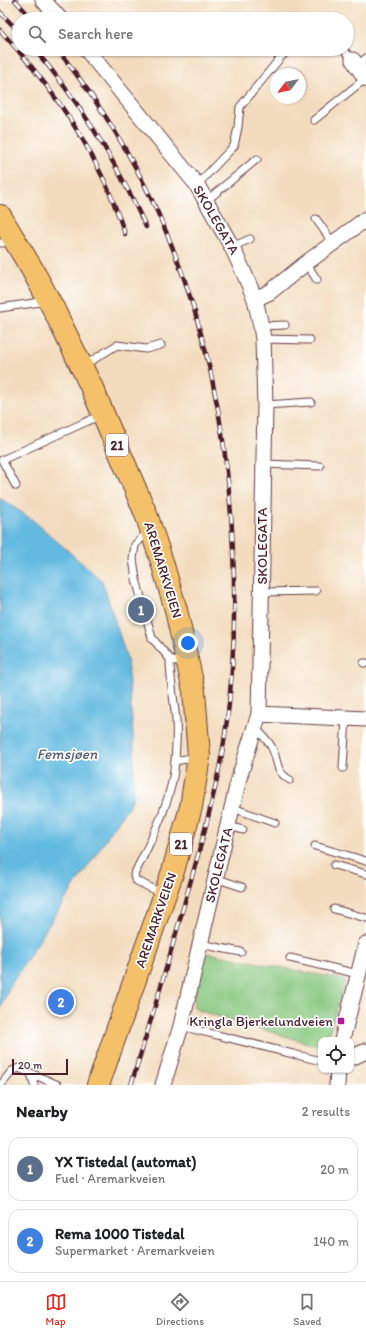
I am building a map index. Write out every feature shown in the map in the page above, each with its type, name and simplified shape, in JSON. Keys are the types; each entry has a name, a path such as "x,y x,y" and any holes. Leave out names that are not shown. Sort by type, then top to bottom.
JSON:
{"main road":[{"name":"AREMARKVEIEN","path":"0,216 8,242 49,301 103,414 146,514 176,610 179,662 196,712 199,756 191,807 164,895 98,1085"}],"street":[{"path":"43,0 54,12"},
{"name":"SKOLEGATA","path":"92,56 197,186 232,247 255,299 262,333 265,405 262,592 257,720 239,778 181,1026 163,1085"},
{"path":"355,58 366,79"},
{"path":"255,299 270,292 306,263 366,219"},
{"path":"257,720 366,719"},
{"path":"343,1037 366,944"},
{"path":"354,1057 366,1051"},
{"path":"337,1085 338,1073"}],"lane":[{"path":"197,186 234,146 240,107 282,56"},
{"path":"314,120 366,79"},
{"path":"206,201 257,159"},
{"path":"316,219 333,243"},
{"path":"232,247 250,239"},
{"path":"306,263 318,280"},
{"path":"0,308 49,301"},
{"path":"262,333 285,325"},
{"path":"262,333 310,340"},
{"path":"81,367 118,345 146,350 161,345"},
{"path":"265,405 311,402"},
{"path":"16,486 2,460 103,414"},
{"path":"263,464 320,466"},
{"path":"151,528 135,545 133,559 152,638 179,662 170,676 176,721 175,761 168,798 161,818 134,875 137,881 164,895"},
{"path":"262,592 316,591"},
{"path":"343,768 346,718"},
{"path":"257,720 273,749 282,775 290,780"},
{"path":"175,761 199,756"},
{"path":"233,808 275,823"},
{"path":"229,826 244,830"},
{"path":"315,846 366,861"},
{"path":"334,865 366,874"},
{"path":"215,878 242,887"},
{"path":"334,909 366,918"},
{"path":"200,944 241,952"},
{"path":"290,958 358,974"},
{"path":"181,1026 318,1060"},
{"path":"1,1085 12,1071 19,1068 58,1085"},
{"path":"31,1073 34,1085"}],"green space":[{"path":"208,953 345,980 328,1037 318,1037 318,1046 197,1010 193,1006 202,956"}],"water":[{"name":"Femsjøen","path":"0,498 34,521 102,581 127,659 134,747 133,799 59,909 9,988 0,1010"}],"railway":[{"path":"15,0 26,12"},
{"path":"0,12 12,25"},
{"path":"0,30 12,44"},
{"path":"22,56 43,81 69,117 91,154 108,189 125,234"},
{"path":"40,56 67,90 96,134 123,180 146,227"},
{"path":"62,56 102,111 132,162 158,214 180,267 198,322 212,378 222,435 229,492 233,551 234,623 232,670 224,742 202,842 131,1085"}],"place":[{"name":"YX Tistedal (automat)","path":"141,610"},
{"name":"Rema 1000 Tistedal","path":"61,1002"},
{"name":"Kringla Bjerkelundveien","path":"341,1021"}]}
